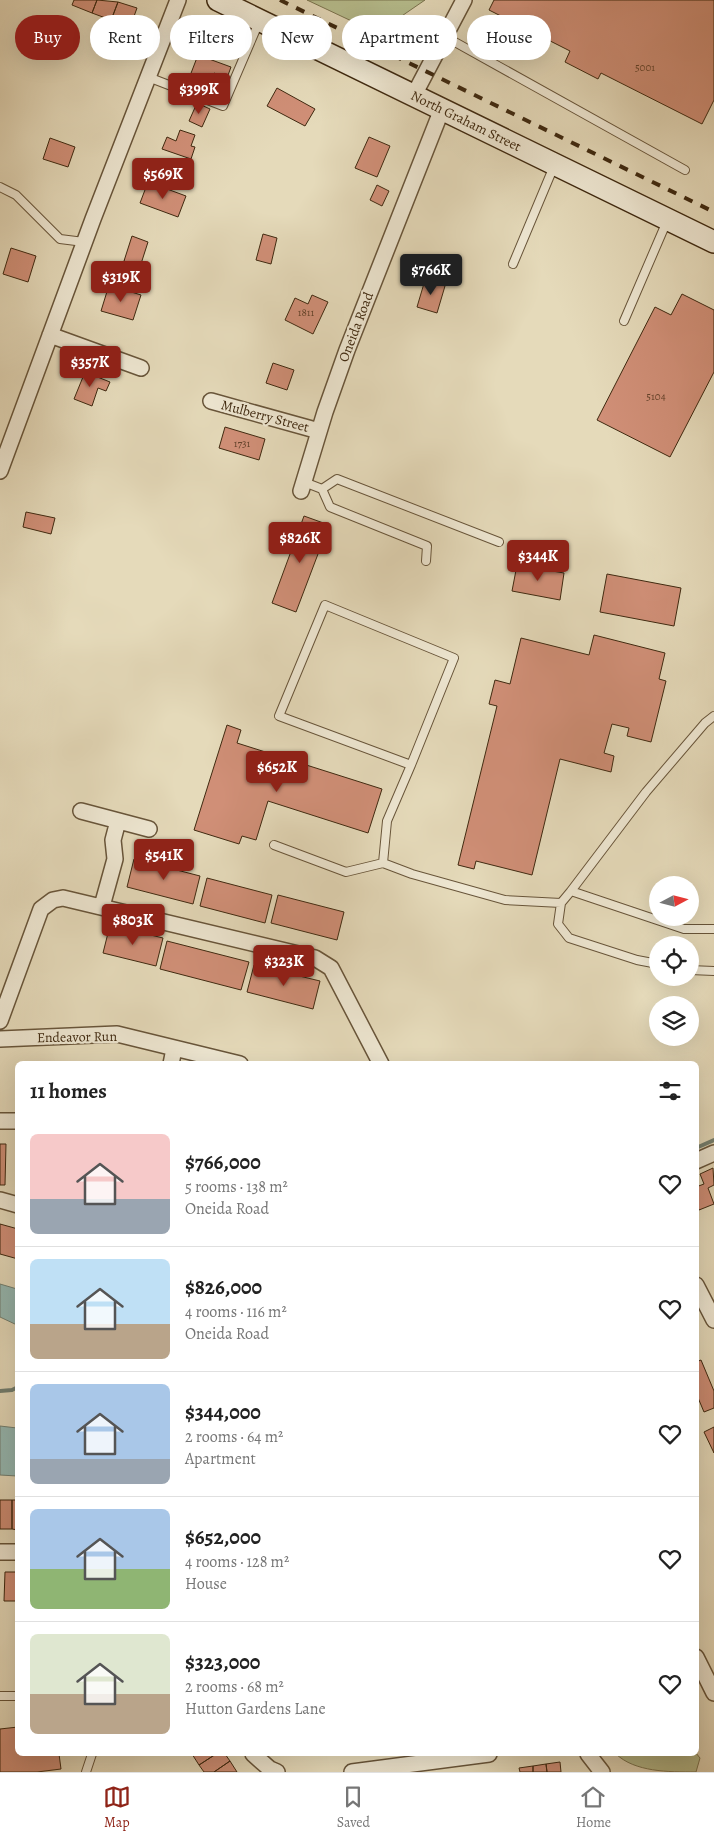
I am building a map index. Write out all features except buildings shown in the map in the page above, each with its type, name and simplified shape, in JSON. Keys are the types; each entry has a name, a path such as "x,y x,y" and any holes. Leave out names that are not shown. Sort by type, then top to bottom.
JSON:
{"main road":[{"name":"North Graham Street","path":"218,0 714,242"}],"street":[{"path":"0,471 3,452 50,335 178,0"},
{"path":"456,15 464,0"},
{"path":"414,95 432,60"},
{"name":"Oneida Road","path":"302,486 319,431 351,341 442,109"},
{"path":"50,335 141,368"},
{"name":"Mulberry Street","path":"211,401 319,431"},
{"path":"81,811 149,829"},
{"path":"102,906 116,859 113,840 118,821"},
{"path":"0,1021 41,909 53,900 63,898 314,958 324,963 331,968 379,1061"},
{"name":"Endeavor Run","path":"0,1039 116,1034 173,1056 215,1061"},
{"path":"0,1121 15,1121"},
{"path":"699,1160 714,1153"},
{"path":"0,1200 15,1204"},
{"path":"699,1291 714,1320"},
{"path":"0,1552 15,1552"},
{"path":"699,1663 714,1693"},
{"path":"255,1756 270,1769 277,1772"},
{"path":"352,1772 460,1756"},
{"path":"590,1756 602,1772"}],"lane":[{"path":"148,77 223,106 260,20"},
{"path":"457,43 685,170"},
{"path":"513,264 555,164"},
{"path":"0,187 16,195 60,239 84,242"},
{"path":"624,322 668,219"},
{"path":"302,486 322,489 337,479 499,542"},
{"path":"322,489 330,507 427,546 426,561"},
{"path":"383,863 387,821 411,765 454,658 325,605 279,716 411,765"},
{"path":"649,962 569,938 558,924 561,903 646,792 705,723 714,716"},
{"path":"274,845 346,872 383,863 412,874 505,900 561,903"},
{"path":"571,891 684,929 714,929"},
{"path":"699,971 714,972"},
{"path":"0,1696 15,1696"},
{"path":"86,1772 91,1756"}],"green space":[{"path":"307,0 425,0 403,15 342,16"},
{"path":"619,1756 698,1756 700,1758 696,1772 653,1770 642,1768"}],"water":[{"path":"0,1284 15,1288 15,1324 0,1317"},
{"path":"0,1426 15,1428 15,1476 0,1475"}],"waterway":[{"path":"699,1147 714,1140"},
{"path":"0,1391 15,1388"}],"railway":[{"path":"280,0 714,212"}]}
